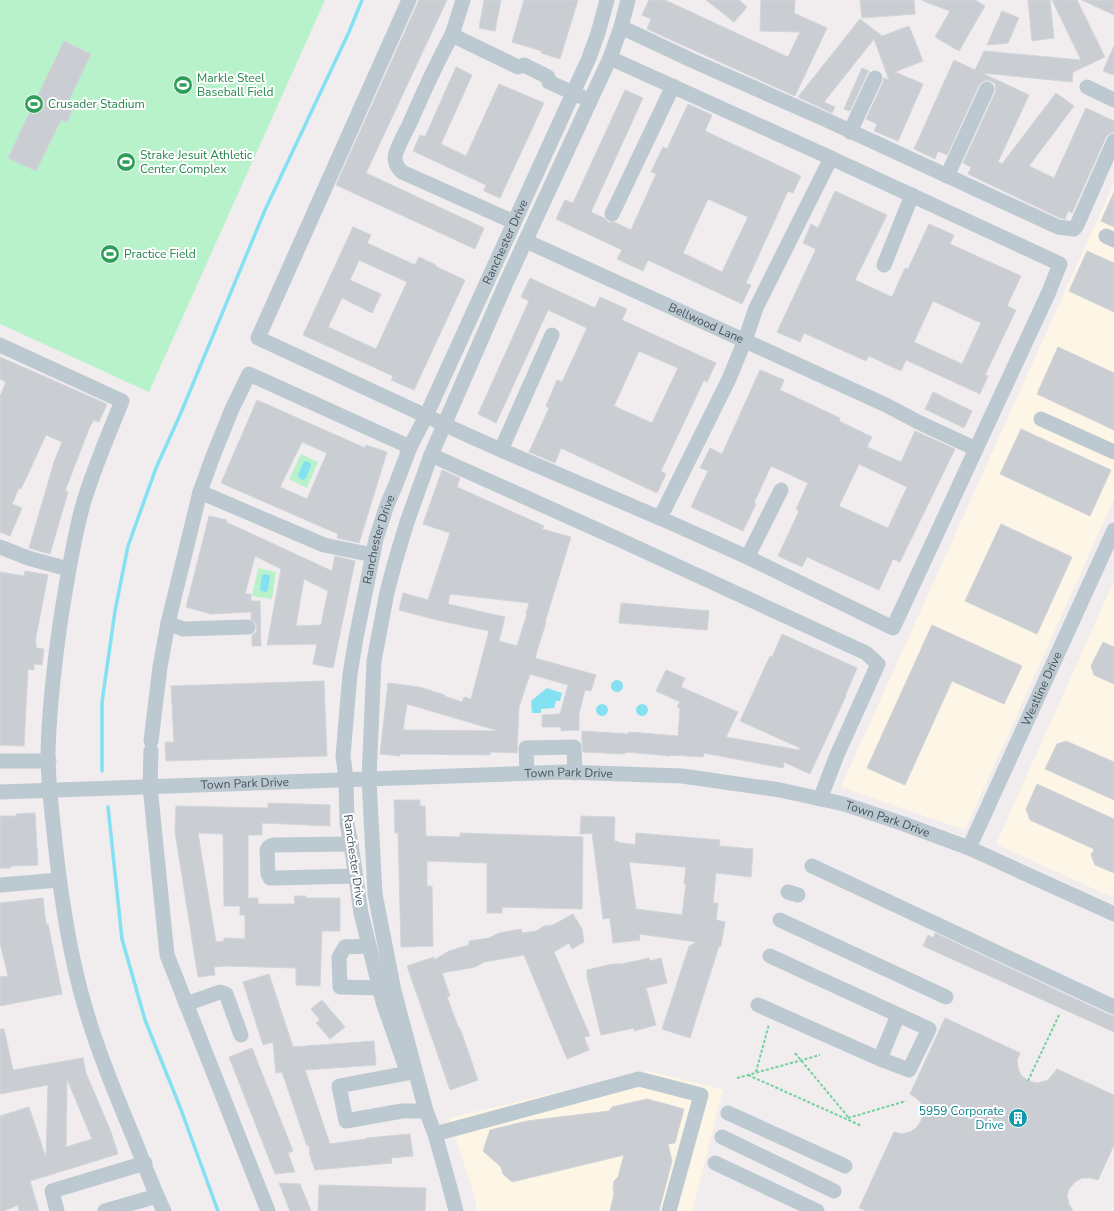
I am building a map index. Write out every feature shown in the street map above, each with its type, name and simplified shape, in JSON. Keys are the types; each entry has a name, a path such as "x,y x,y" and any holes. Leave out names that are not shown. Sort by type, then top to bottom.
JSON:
{"street":[{"path":"409,0 258,338 445,425 744,556 893,628 1048,294 1060,264 610,58"},
{"path":"463,0 452,35 436,65 397,152 395,162 402,172 514,222"},
{"name":"Ranchester Drive","path":"426,1111 394,991 361,913 347,824 346,779 343,756 350,674 376,539 387,505 410,447 426,416 589,58 600,27 607,0"},
{"name":"Ranchester Drive","path":"456,1211 435,1134 408,1073 379,988 376,951 375,894 369,779 374,660 387,592 407,522 431,455 506,283 610,58 628,0"},
{"path":"621,26 691,60 1058,227 1074,229 1077,225 1114,141"},
{"path":"452,35 518,67 524,65 548,77 549,82 590,101"},
{"path":"850,132 874,78"},
{"path":"612,214 673,86"},
{"path":"1087,87 1114,100"},
{"path":"947,176 986,89"},
{"path":"660,518 729,379 756,308 831,158"},
{"path":"884,265 912,195"},
{"name":"Bellwood Lane","path":"526,241 886,405 918,422 976,449"},
{"path":"490,275 506,283"},
{"path":"501,450 552,334"},
{"path":"0,345 122,401 82,507 68,568 53,669 49,761 50,790 59,880 68,941 88,1018 94,1038 145,1163 156,1196 164,1211"},
{"path":"268,1211 167,955 150,786 151,746 160,667 168,622 200,492 232,409 249,374 410,447"},
{"path":"1041,419 1114,452"},
{"path":"431,455 866,653 878,664 820,799"},
{"path":"744,556 750,552 781,490"},
{"path":"200,492 317,543 334,548 373,555"},
{"name":"Westline Drive","path":"969,848 1114,530"},
{"path":"0,547 28,558 68,568"},
{"path":"367,589 387,592"},
{"path":"168,622 183,629 248,627"},
{"path":"527,773 526,748 574,747 575,773"},
{"path":"0,761 49,761"},
{"name":"Town Park Drive","path":"0,792 527,773 682,776 780,790 844,804 969,848 1114,914"},
{"path":"351,844 273,845 267,850 268,874 270,878 355,876"},
{"path":"812,866 1114,1007"},
{"path":"0,885 59,880"},
{"path":"780,920 946,997"},
{"path":"376,951 345,947 339,957 340,987 379,988"},
{"path":"758,1005 880,1060 910,1070 929,1029 770,956"},
{"path":"186,1004 220,992 226,994 241,1035"},
{"path":"880,1060 898,1015"},
{"path":"408,1073 339,1086 346,1121 402,1111 426,1111"},
{"path":"435,1134 639,1079 701,1095 669,1211"},
{"path":"728,1113 845,1166"},
{"path":"722,1137 834,1191"},
{"path":"57,1211 52,1192 145,1163"},
{"path":"715,1163 817,1211"},
{"path":"105,1211 156,1196"}],"path":[{"path":"1028,1081 1059,1015"},
{"path":"756,1073 770,1019"},
{"path":"795,1053 849,1118"},
{"path":"737,1078 820,1055"},
{"path":"748,1075 862,1126"},
{"path":"845,1119 906,1101"}],"shaded area":[{"path":"1114,183 1114,499 965,830 841,787"},
{"path":"1114,581 1114,898 996,844"},
{"path":"647,1071 723,1090 692,1211 477,1211 474,1194 449,1118"}],"green space":[{"name":"Strake Jesuit Athletic Center Complex","path":"0,0 325,0 149,392 0,324"},
{"path":"301,454 318,462 307,488 289,479"},
{"path":"258,568 276,572 272,599 252,596"}],"water":[{"path":"306,461 311,465 306,478 303,480 299,478 298,475 303,463"},
{"path":"264,574 270,576 268,590 266,592 261,591 260,589 262,576"},
{"path":"615,680 619,680 623,686 619,692 615,692 611,688 611,684"},
{"path":"547,688 562,693 560,701 556,701 554,708 541,709 541,713 532,713 531,701"},
{"path":"600,704 604,704 608,710 604,716 600,716 596,712 596,708"},
{"path":"640,704 644,704 648,710 644,716 640,716 636,712 636,708"}],"building":[{"path":"419,0 447,0 366,173 484,228 475,249 336,185"},
{"path":"484,0 501,0 495,31 479,28"},
{"path":"524,0 578,0 560,59 541,53 542,51 512,42"},
{"path":"649,0 665,0 788,57 800,32 760,31 761,0 795,0 794,13 827,28 795,96 647,29 651,19 642,15"},
{"path":"706,0 739,0 747,7 734,22"},
{"path":"860,0 914,0 915,14 862,18"},
{"path":"923,0 975,0 985,6 959,51 935,37 950,11"},
{"path":"1028,0 1050,0 1054,38 1032,41"},
{"path":"1052,0 1077,0 1105,57 1073,72 1072,82 982,73 1029,95 998,162 1002,164 1056,93 1074,106 1029,166 1054,178 1086,108 1114,121 1114,132 1106,137 1072,213 1068,211 1065,219 968,174 971,167 963,163 995,93 995,84 991,81 986,80 979,85 947,155 938,151 935,159 914,149 954,60 975,70 984,51 1081,60"},
{"path":"1082,0 1114,0 1114,15"},
{"path":"1002,11 1019,18 1008,43 987,45"},
{"path":"860,19 882,36 909,26 923,61 895,72 923,84 898,141 874,131 877,124 866,119 884,78 889,80 874,39 824,102 835,107 832,113 798,97"},
{"path":"64,41 91,54 67,104 74,107 67,122 61,120 36,171 8,158"},
{"path":"1114,46 1114,75 1103,71"},
{"path":"456,67 472,75 441,144 466,156 499,84 544,103 500,198 484,191 486,185 413,151 420,135 425,137"},
{"path":"862,68 869,71 850,111 844,109"},
{"path":"625,90 643,98 591,212 604,218 608,222 614,222 631,230 656,174 651,172 663,147 667,149 688,104 712,115 705,131 801,176 793,193 788,191 746,283 751,285 742,304 648,260 643,271 617,259 622,250 556,219 565,200 573,203","holes":["708,199 748,217 722,272 683,253"]},
{"path":"835,191 887,215 855,280 892,297 905,268 908,269 929,224 954,235 950,244 1021,276 1007,306 1016,310 985,375 988,376 980,394 906,360 901,371 869,356 866,361 804,333 800,342 777,332 816,249 803,243 811,224 818,228","holes":["933,301 981,323 962,364 914,342"]},
{"path":"1114,192 1114,227 1101,221"},
{"path":"353,227 371,235 367,243 415,265 419,257 465,280 414,390 391,380 393,376 303,335","holes":["359,260 407,282 376,349 328,327 342,298 372,313 381,294 350,280"]},
{"path":"1087,251 1114,263 1114,312 1069,291"},
{"path":"530,278 595,308 600,297 627,309 622,320 716,363 707,382 704,380 661,471 666,474 657,493 561,448 555,463 529,452 549,408 546,406 557,380 562,382 587,328 548,310 496,423 478,414 529,301 521,297","holes":["639,351 678,368 652,423 614,406"]},
{"path":"1058,347 1114,373 1114,430 1037,394"},
{"path":"0,357 107,404 99,422 94,420 90,426 65,491 68,492 50,554 29,548 54,462 62,442 46,435 21,489 19,488 12,504 22,508 10,536 0,532 0,396 6,382 0,379"},
{"path":"760,370 784,380 780,390 840,418 839,421 872,437 867,447 901,462 915,431 955,449 900,562 893,559 879,590 807,557 802,567 778,556 799,511 796,509 808,483 771,466 754,503 756,504 743,531 691,507 708,471 700,468 710,448 722,454","holes":["859,464 907,487 888,528 839,506"]},
{"path":"933,392 972,411 964,428 925,409"},
{"path":"257,400 365,448 366,445 387,452 359,543 337,538 338,534 221,483","holes":["302,442 327,453 307,499 280,487"]},
{"path":"1021,429 1111,470 1090,516 1000,474"},
{"path":"442,470 460,478 457,487 544,526 542,529 571,537 535,658 596,675 591,691 585,690 579,713 579,730 561,731 561,727 542,727 542,715 560,714 568,685 530,674 519,707 517,753 490,752 490,755 400,754 400,756 380,754 388,683 419,687 462,702 464,697 471,699 489,631 399,610 403,593 428,600 450,533 423,524","holes":["450,594 529,603 517,646 499,641 505,617 448,604","407,704 499,731 403,730"]},
{"path":"209,516 227,520 226,522 332,571 335,556 355,561 333,668 313,664 317,644 267,645 281,569 255,556 245,594 251,594 251,601 260,601 261,646 252,646 252,635 256,632 257,627 255,622 251,619 251,612 211,614 186,607","holes":["304,579 328,591 321,625 296,626"]},
{"path":"1001,524 1072,557 1037,634 965,601"},
{"path":"25,571 48,575 35,642 36,648 44,649 42,665 34,664 34,670 28,669 24,746 0,745 0,572 24,576"},
{"path":"621,603 709,611 707,630 619,623"},
{"path":"932,625 1022,666 1004,704 952,681 905,785 867,768"},
{"path":"782,634 857,668 846,696 810,774 784,762 783,768 704,753 703,757 625,752 625,754 583,752 582,731 628,734 629,732 678,736 680,708 677,707 680,702 656,691 666,670 685,678 681,687 738,712 726,737 799,750 800,748 740,721 770,656 772,657"},
{"path":"1103,642 1114,647 1114,684 1094,675 1091,666"},
{"path":"324,681 327,756 166,761 165,742 174,742 171,686"},
{"path":"1066,741 1114,762 1114,800 1045,769 1057,744"},
{"path":"1037,784 1114,819 1114,873 1095,865 1091,855 1094,849 1030,820 1026,809"},
{"path":"394,800 420,800 420,806 425,806 426,836 460,837 460,833 583,837 582,909 502,907 502,913 487,913 487,863 427,861 427,886 432,886 433,946 401,947 398,833 395,833"},
{"path":"268,803 330,805 330,826 262,823 262,835 248,835 248,898 258,898 258,904 295,904 294,896 306,896 306,898 340,898 340,931 322,931 320,986 296,985 296,968 214,967 215,975 198,977 175,832 176,806 268,808","holes":["198,833 223,834 224,906 240,906 240,915 245,915 245,939 224,938 224,941 216,942"]},
{"path":"35,813 38,865 0,868 0,816 16,816 16,814"},
{"path":"581,816 615,817 614,841 617,842 635,845 636,833 720,840 719,846 753,849 751,877 716,873 713,903 718,903 716,920 725,922 721,946 719,946 690,1038 662,1029 689,946 697,942 639,934 640,940 613,943 610,918 603,919 592,833 580,834","holes":["629,862 686,867 684,884 686,884 682,915 636,909"]},
{"path":"43,898 46,924 48,924 62,994 0,1006 0,977 8,976 0,943 0,903"},
{"path":"573,914 582,929 584,942 572,949 569,943 554,952 590,1036 584,1037 589,1050 567,1059 524,955 484,962 475,967 442,973 450,996 447,997 459,1029 460,1028 478,1080 450,1090 407,966 434,957 434,960 449,951 469,945 469,941 489,938 499,933 521,929 523,933 536,931 544,926 553,925"},
{"path":"935,933 1114,1016 1114,1032 923,946 928,935 933,938"},
{"path":"649,958 650,961 661,958 667,983 646,988 656,1025 634,1031 634,1028 601,1035 587,977 587,970"},
{"path":"269,974 293,1047 374,1041 376,1065 305,1070 330,1144 366,1138 410,1134 413,1156 391,1158 392,1163 315,1170 310,1156 309,1145 307,1146 282,1072 276,1073 273,1042 263,1045 243,982"},
{"path":"322,1000 345,1027 330,1039 316,1023 320,1020 311,1009"},
{"name":"5959 Corporate Drive","path":"945,1018 1020,1053 1017,1060 1018,1068 1021,1075 1028,1081 1038,1083 1048,1080 1057,1069 1114,1095 1114,1145 1098,1180 1082,1178 1075,1182 1069,1189 1067,1195 1069,1204 1073,1211 867,1211 859,1208 894,1132 902,1134 910,1132 916,1128 921,1121 923,1114 921,1103 910,1094"},
{"path":"0,1029 4,1029 13,1070 83,1058 86,1073 111,1132 118,1154 30,1181 39,1211 19,1211 18,1205 4,1211 0,1211 0,1116 29,1107 46,1158 48,1085 0,1094","holes":["67,1079 92,1139 66,1147"]},
{"path":"252,1048 293,1151 288,1153 295,1172 275,1174 229,1057"},
{"path":"647,1099 684,1109 675,1143 668,1144 672,1161 659,1211 610,1211 614,1194 614,1181 618,1177 624,1155 512,1182 503,1174 501,1167 483,1151 490,1130 527,1121 609,1111 612,1107"},
{"path":"279,1183 300,1184 311,1211 290,1211"},
{"path":"319,1185 426,1188 425,1211 318,1211"}],"waterway":[{"path":"102,771 102,702 115,611 128,546 156,468 180,415 265,210 349,32 362,0"},
{"path":"108,807 122,939 145,1020 180,1107 218,1211"}],"place":[{"name":"Markle Steel Baseball Field","path":"183,85"},
{"name":"Crusader Stadium","path":"34,104"},
{"name":"Strake Jesuit Athletic Center Complex","path":"126,162"},
{"name":"Practice Field","path":"110,254"},
{"name":"5959 Corporate Drive","path":"1018,1118"}]}
